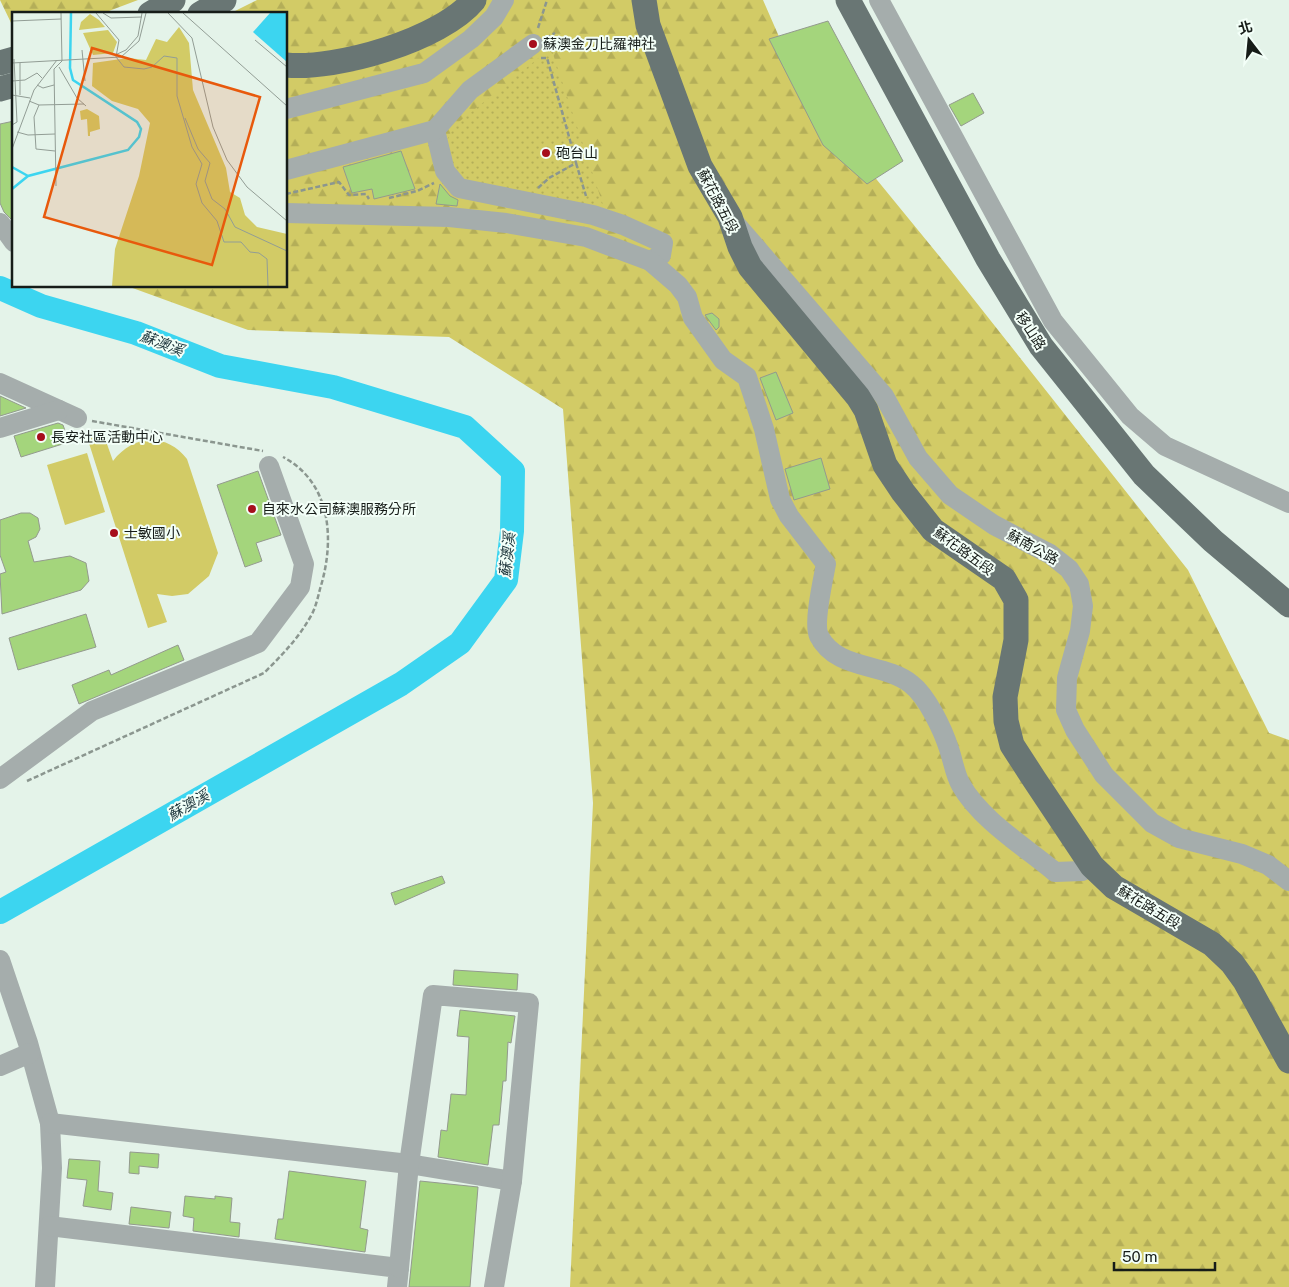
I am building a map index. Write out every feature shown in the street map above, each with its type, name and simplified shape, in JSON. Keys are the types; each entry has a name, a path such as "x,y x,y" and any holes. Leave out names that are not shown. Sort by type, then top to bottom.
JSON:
{"main road":[{"path":"153,12 173,0"},
{"path":"182,0 187,12"},
{"path":"203,12 224,0"},
{"path":"288,65 297,66 345,60 410,41 466,10 474,0"},
{"name":"蘇花路五段","path":"644,0 648,26 700,166 730,217 740,247 750,267 866,410 885,465 903,492 933,530 1004,579 1013,593 1017,609 1016,640 1005,697 1006,722 1012,745 1092,866 1114,887 1212,944 1232,963 1245,981 1289,1061"},
{"name":"移山路","path":"848,0 988,259 1041,346 1144,475 1213,541 1289,605"},
{"path":"0,64 12,60"}],"street":[{"path":"288,108 424,73 471,40 494,17 504,0"},
{"path":"879,0 1053,322 1130,416 1165,446 1289,503"},
{"path":"288,169 435,130 470,90 534,44"},
{"path":"435,130 445,171 459,188 580,212 623,224 663,243 661,255 650,261"},
{"path":"288,213 448,217 506,222 586,237 650,261 683,291 687,297 693,318 722,360 747,377 764,429 780,499 788,516 826,564 818,634 825,644 845,660 887,671 912,684 931,708 948,746 960,784 976,806 1055,872 1082,871 1092,866"},
{"name":"蘇南公路","path":"730,217 884,396 918,458 950,495 994,525 1050,554 1069,569 1079,584 1083,606 1080,631 1066,678 1066,710 1075,730 1104,775 1152,823 1179,838 1242,854 1268,865 1289,881"},
{"path":"0,223 12,239"},
{"path":"0,382 59,415"},
{"path":"0,428 59,415"},
{"path":"9,782 92,711 258,644 300,587 304,564 271,457"},
{"path":"0,960 29,1048 50,1123 52,1168 45,1287"},
{"path":"49,1226 398,1278 409,1164 433,994 529,1003 512,1181 494,1287"},
{"path":"0,1066 29,1048"},
{"path":"50,1123 409,1164 512,1181"}],"path":[{"path":"547,0 530,59 547,58 586,196 580,212"},
{"path":"557,156 573,151"},
{"path":"524,200 549,178 576,163"},
{"path":"380,200 417,191 438,181 456,184"},
{"path":"288,194 339,182 349,195 366,194 370,202"},
{"path":"9,782 264,673 293,644 313,612 324,575 330,538 321,496 297,464 271,457 59,415"}],"green space":[{"path":"0,0 138,0 106,12 12,12 12,25"},
{"path":"257,0 763,0 801,87 949,268 1188,570 1269,733 1289,740 1289,1287 570,1287 593,803 563,409 449,337 248,330 132,288 288,288 288,12 233,12"},
{"path":"551,48 610,226 473,197 443,147 455,125"},
{"path":"102,430 113,461 130,446 150,440 169,444 179,450 187,459 218,553 209,576 188,594 172,596 157,594 167,622 148,628 86,434"},
{"path":"87,453 105,512 65,525 47,465"}],"building":[{"path":"828,21 903,161 867,184 823,145 769,39"},
{"path":"973,93 984,113 961,126 949,105"},
{"path":"12,121 12,220 4,212 0,203 0,124"},
{"path":"401,151 415,189 374,199 372,189 352,193 343,167"},
{"path":"440,184 450,196 458,200 457,206 436,204"},
{"path":"712,313 719,319 719,327 716,330 705,315"},
{"path":"776,372 793,413 776,420 760,378"},
{"path":"0,396 26,408 0,416"},
{"name":"長安社區活動中心","path":"58,423 63,425 69,442 21,457 14,436"},
{"path":"821,458 830,489 794,500 785,469"},
{"name":"自來水公司蘇澳服務分所","path":"258,471 281,535 256,543 262,561 245,567 217,485"},
{"path":"21,513 30,513 38,518 40,529 36,537 28,541 34,562 70,556 86,563 89,581 81,590 2,614 0,574 6,572 0,555 0,520"},
{"path":"86,614 96,647 18,670 9,638"},
{"path":"178,645 184,660 79,704 72,685 109,670 111,675"},
{"path":"442,876 445,883 395,905 391,893"},
{"path":"454,970 518,974 517,990 453,985"},
{"path":"460,1010 515,1016 511,1043 508,1042 506,1081 503,1081 499,1125 493,1125 488,1165 438,1157 441,1130 447,1131 451,1094 466,1095 469,1037 457,1036"},
{"path":"130,1152 159,1154 158,1168 139,1166 139,1174 129,1173"},
{"path":"69,1159 100,1161 98,1191 113,1193 111,1210 83,1206 87,1180 67,1178"},
{"path":"289,1171 366,1181 360,1228 368,1230 365,1252 275,1239 278,1219 283,1219"},
{"path":"420,1181 478,1187 470,1287 409,1287"},
{"path":"185,1196 215,1199 215,1196 232,1198 230,1222 240,1223 239,1237 193,1231 194,1218 183,1216"},
{"path":"131,1207 171,1212 169,1228 129,1224"}],"waterway":[{"name":"蘇澳溪","path":"0,288 41,306 136,333 220,366 333,387 465,427 513,471 512,531 506,580 460,643 401,684 0,912"}],"place":[{"name":"蘇澳金刀比羅神社","path":"533,44"},
{"name":"砲台山","path":"546,153"},
{"name":"長安社區活動中心","path":"41,437"},
{"name":"自來水公司蘇澳服務分所","path":"252,509"},
{"name":"士敏國小","path":"114,533"}]}
